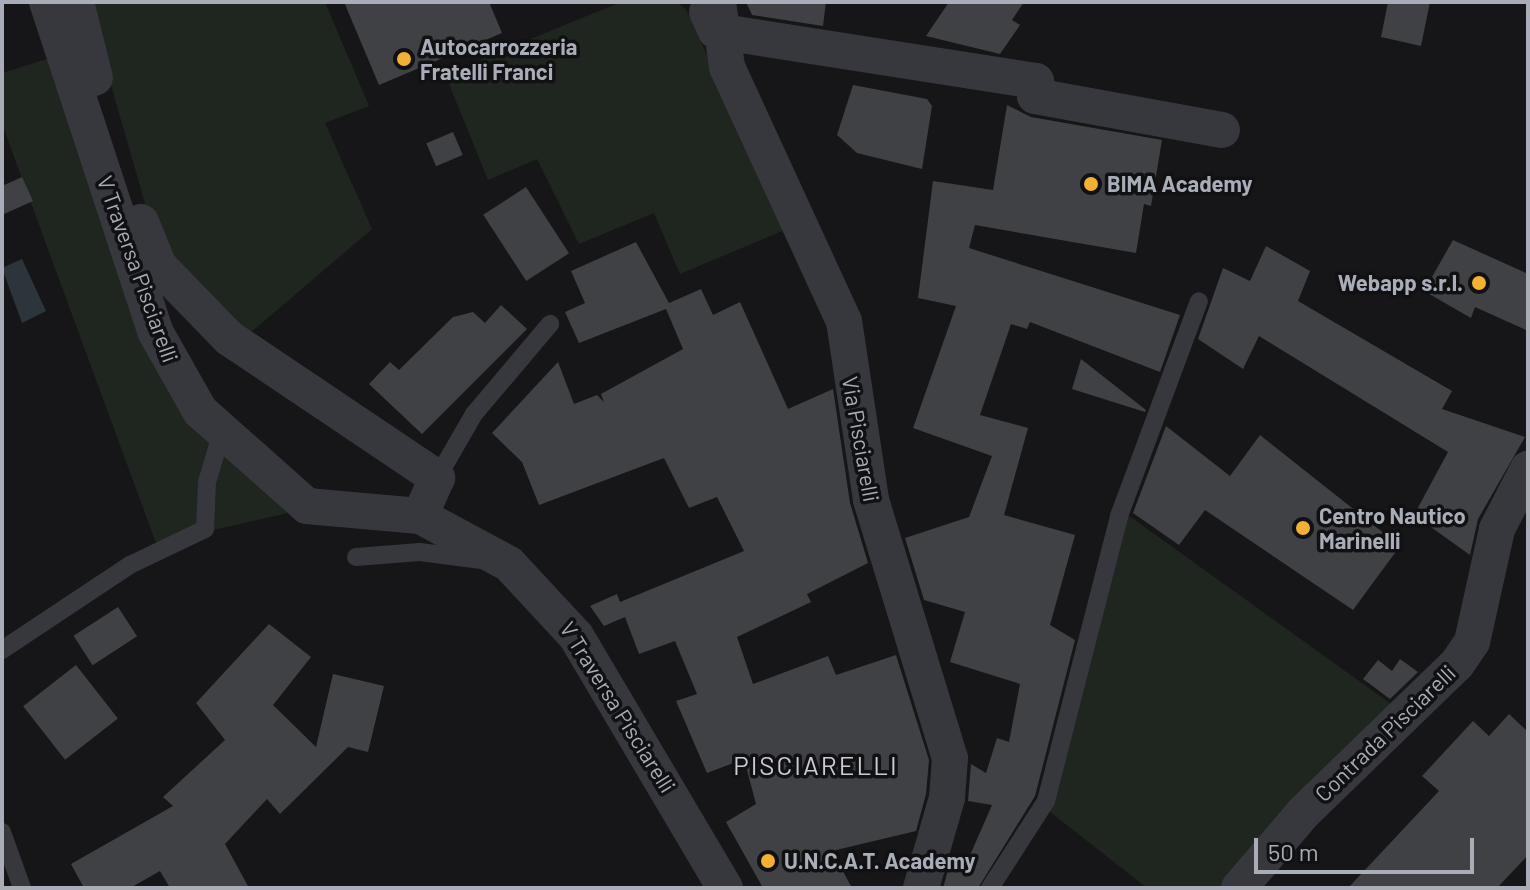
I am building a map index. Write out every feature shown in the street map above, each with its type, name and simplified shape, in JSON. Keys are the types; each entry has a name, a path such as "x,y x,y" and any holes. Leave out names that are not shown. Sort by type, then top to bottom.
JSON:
{"street":[{"name":"V Traversa Pisciarelli","path":"47,2 156,333 183,387 222,432 307,506 420,516 509,564 576,636 725,888"},
{"path":"76,2 159,266 229,338 437,478 420,516"},
{"path":"712,12 1036,81 1035,96 1222,130"},
{"name":"Via Pisciarelli","path":"712,12 844,321 871,500 943,730 947,798 921,888"},
{"name":"Contrada Pisciarelli","path":"1239,888 1303,813 1457,664 1472,642 1497,529 1528,469"}],"lane":[{"path":"990,888 1046,801 1119,516 1199,301"},
{"path":"437,478 474,414 550,324"},
{"path":"2,650 130,565 192,541 205,529 207,482 222,432"},
{"path":"356,557 420,552 509,564"},
{"path":"2,832 22,888"}],"shaded area":[{"path":"87,2 325,2 369,106 325,123 372,229 242,340 155,238"},
{"path":"621,2 676,2 686,9 787,229 680,274 654,213 579,244 537,159 488,180 445,74"},
{"path":"53,57 156,354 288,513 156,543 2,124 2,73"},
{"path":"22,259 46,311 22,323 2,268"},
{"path":"1128,515 1398,709 1227,888 1147,888 1050,812"}],"building":[{"name":"Autocarrozzeria Fratelli Franci","path":"344,2 489,2 502,33 379,85"},
{"path":"746,2 826,2 823,26 752,15"},
{"path":"949,2 1024,2 1012,20 1020,25 1000,54 926,36"},
{"path":"1388,2 1430,2 1421,46 1381,37"},
{"path":"853,85 927,99 932,106 922,169 857,153 837,135"},
{"path":"1007,105 1031,117 1162,140 1151,206 1144,204 1136,253 975,225 969,248 1180,315 1160,372 1030,322 1027,329 1011,324 980,415 1028,428 1004,515 1075,535 1050,625 1075,640 1035,796 978,888 943,888 952,856 967,862 992,805 968,801 971,764 986,773 997,738 1009,742 1020,684 950,662 965,612 924,600 905,538 969,517 992,456 913,428 956,306 918,298 933,181 993,190"},
{"path":"453,132 463,155 436,166 426,143"},
{"path":"22,177 33,201 2,215 2,186"},
{"path":"526,187 569,253 526,281 483,215"},
{"name":"Webapp s.r.l.","path":"1453,240 1528,274 1528,331 1475,307 1471,318 1424,291"},
{"path":"636,242 669,303 701,289 713,315 740,302 788,409 833,389 850,503 868,563 807,594 811,602 737,637 753,684 828,656 836,675 896,655 929,760 926,794 916,831 832,851 852,888 763,888 726,822 756,804 744,759 707,773 676,701 697,694 675,641 639,654 625,617 604,626 590,606 617,594 620,602 744,551 717,497 689,508 664,458 539,505 522,462 492,433 558,362 574,404 597,395 604,402 601,394 683,349 666,309 579,343 565,312 585,303 571,271"},
{"path":"1266,246 1310,271 1298,301 1452,391 1442,409 1525,437 1478,519 1470,555 1414,515 1448,452 1259,336 1243,369 1198,339 1223,268 1250,281"},
{"path":"501,305 527,329 422,434 369,384 390,362 399,370 453,317 473,312 485,323"},
{"path":"1081,359 1146,410 1145,412 1072,389"},
{"name":"Centro Nautico Marinelli","path":"1166,426 1230,476 1260,435 1400,546 1353,610 1205,510 1179,545 1133,513"},
{"path":"118,607 137,636 93,665 74,636"},
{"path":"269,624 311,657 273,705 316,747 333,674 384,686 368,752 348,747 280,814 267,799 225,844 249,888 170,888 160,871 130,888 84,888 71,864 173,806 163,797 225,740 196,703"},
{"path":"1400,659 1418,672 1390,699 1363,679 1378,660 1392,671"},
{"path":"76,665 118,719 65,760 23,706"},
{"path":"1509,714 1528,732 1528,855 1497,888 1348,888 1439,791 1422,776 1473,721 1489,736"}],"place":[{"name":"Autocarrozzeria Fratelli Franci","path":"404,59"},
{"name":"BIMA Academy","path":"1091,184"},
{"name":"Webapp s.r.l.","path":"1479,283"},
{"name":"Centro Nautico Marinelli","path":"1303,528"},
{"name":"U.N.C.A.T. Academy","path":"768,861"}],"district":[{"name":"PISCIARELLI","path":"816,765"}]}
